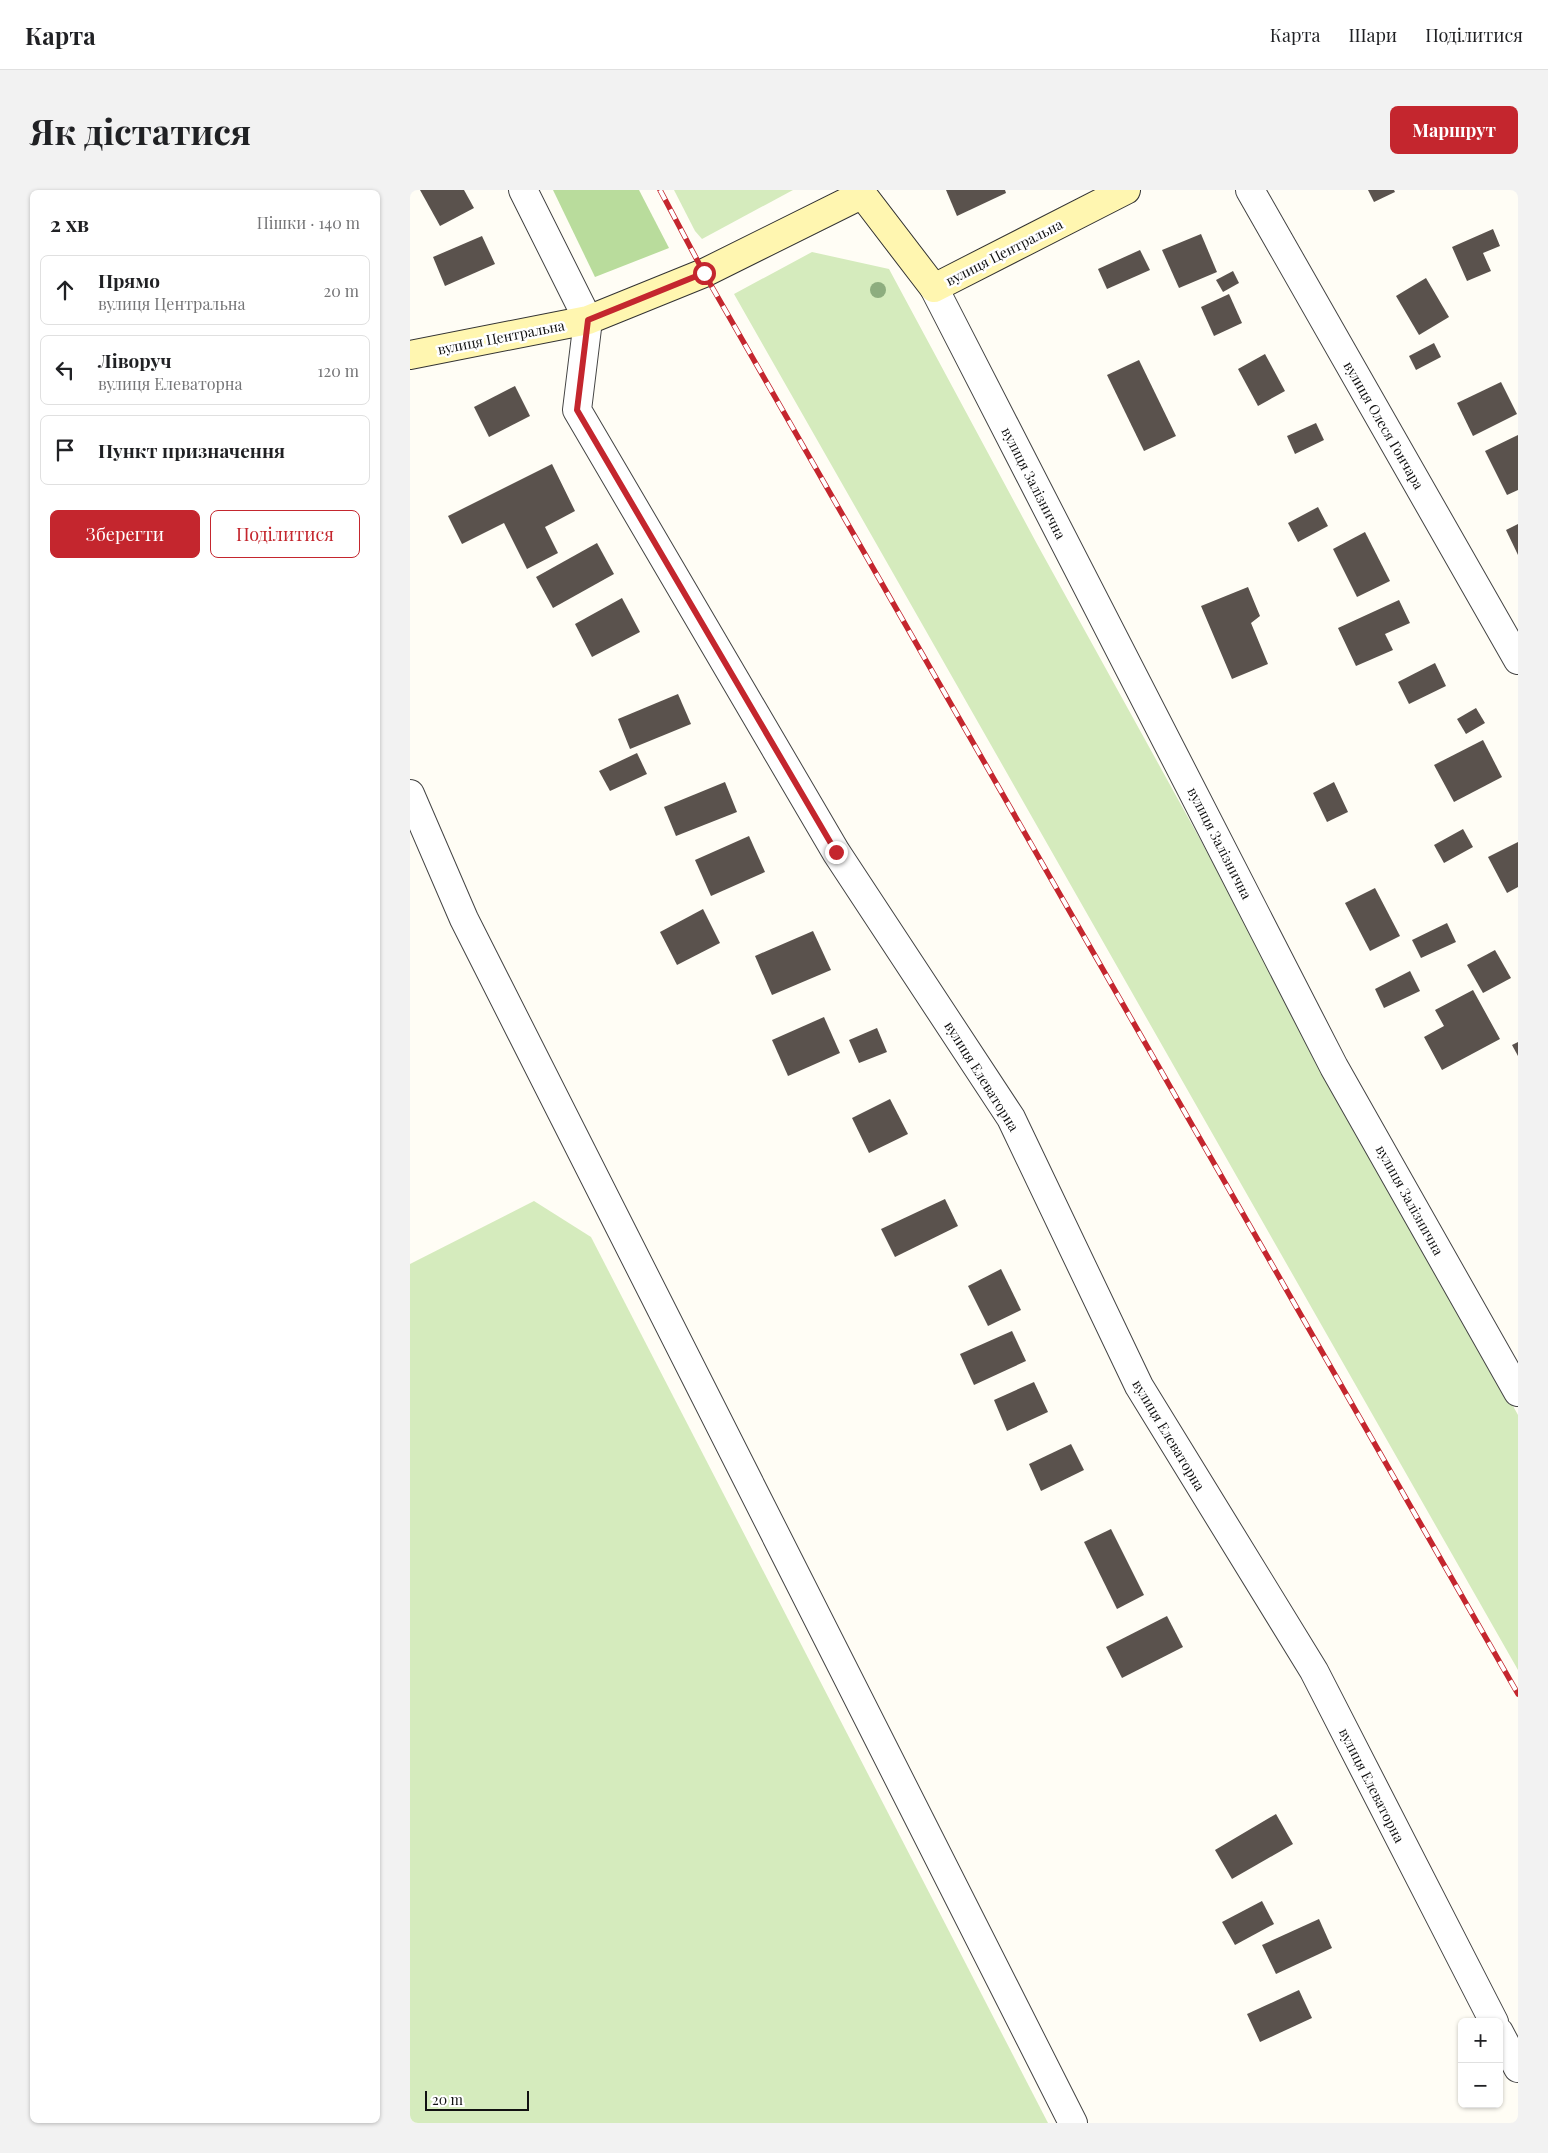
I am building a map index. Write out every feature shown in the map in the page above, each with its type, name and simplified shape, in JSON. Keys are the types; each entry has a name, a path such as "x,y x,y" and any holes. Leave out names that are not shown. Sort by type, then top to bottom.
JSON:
{"main road":[{"name":"вулиця Центральна","path":"410,355 588,320 704,273 860,193 934,288 1126,190"}],"street":[{"path":"523,190 588,320"},
{"name":"вулиця Олеся Гончара","path":"1250,190 1518,660"},
{"name":"вулиця Залізнична","path":"934,288 1334,1067 1518,1392"},
{"name":"вулиця Елеваторна","path":"588,320 577,410 836,852 1011,1118 1139,1386 1314,1671 1492,2018"},
{"path":"410,794 464,918 1073,2123"},
{"path":"1503,2040 1518,2068"}],"green space":[{"path":"553,190 639,190 669,248 595,277"},
{"path":"674,190 793,190 702,239 695,231"},
{"path":"812,252 889,269 1037,544 1518,1415 1518,1670 734,294"},
{"path":"534,1201 591,1237 1048,2123 410,2123 410,1264"}],"building":[{"path":"420,190 464,190 474,208 440,226"},
{"path":"946,190 1005,190 1006,193 957,216"},
{"path":"1368,190 1394,190 1395,192 1374,202"},
{"path":"1493,229 1500,246 1483,253 1491,271 1467,281 1452,247"},
{"path":"1201,234 1217,272 1179,288 1162,250"},
{"path":"482,236 495,264 445,286 433,257"},
{"path":"1140,250 1150,270 1107,289 1098,269"},
{"path":"1233,271 1239,283 1223,292 1216,280"},
{"path":"1426,278 1449,317 1419,335 1396,296"},
{"path":"1229,294 1242,323 1214,336 1201,307"},
{"path":"1434,343 1441,357 1416,370 1409,356"},
{"path":"1265,354 1285,391 1258,406 1238,369"},
{"path":"1139,360 1176,436 1144,451 1107,375"},
{"path":"1501,382 1517,414 1473,436 1457,403"},
{"path":"515,386 530,416 489,437 474,407"},
{"path":"1316,423 1324,440 1295,454 1287,436"},
{"path":"1518,435 1518,490 1507,495 1485,451"},
{"path":"552,464 575,511 545,527 558,553 527,569 504,523 462,544 448,516"},
{"path":"1318,507 1328,526 1298,542 1288,523"},
{"path":"1518,524 1518,555 1506,530"},
{"path":"1365,532 1390,581 1357,597 1333,549"},
{"path":"597,543 614,574 553,608 536,577"},
{"path":"1248,587 1260,616 1251,623 1268,664 1232,679 1201,606"},
{"path":"622,598 640,632 592,657 575,624"},
{"path":"1399,600 1410,623 1385,634 1393,650 1356,666 1338,628"},
{"path":"1435,663 1446,686 1409,704 1398,682"},
{"path":"678,694 691,724 630,749 618,719"},
{"path":"1476,708 1485,723 1466,734 1457,719"},
{"path":"1483,740 1502,777 1454,802 1434,765"},
{"path":"637,753 647,774 610,791 599,771"},
{"path":"725,782 737,812 676,836 664,807"},
{"path":"1334,782 1348,812 1327,822 1313,793"},
{"path":"1463,829 1473,847 1444,863 1434,845"},
{"path":"749,836 765,872 711,896 695,860"},
{"path":"1518,842 1518,887 1507,893 1488,857"},
{"path":"1375,888 1400,936 1370,951 1345,903"},
{"path":"703,909 720,943 677,965 660,932"},
{"path":"1447,923 1456,942 1421,958 1412,940"},
{"path":"813,931 831,970 772,995 755,956"},
{"path":"1495,950 1511,978 1483,993 1467,965"},
{"path":"1410,971 1420,991 1384,1008 1375,989"},
{"path":"1473,990 1500,1039 1442,1070 1424,1037 1444,1026 1435,1010"},
{"path":"824,1017 840,1053 788,1076 772,1040"},
{"path":"877,1028 887,1052 859,1063 849,1040"},
{"path":"1518,1042 1518,1056 1512,1045"},
{"path":"890,1099 908,1134 869,1153 852,1118"},
{"path":"945,1199 958,1226 895,1257 881,1229"},
{"path":"1001,1269 1021,1310 988,1326 968,1286"},
{"path":"1012,1331 1026,1361 974,1385 960,1354"},
{"path":"1034,1382 1048,1412 1007,1431 994,1400"},
{"path":"1071,1444 1084,1470 1041,1491 1029,1464"},
{"path":"1111,1529 1144,1595 1117,1609 1084,1542"},
{"path":"1167,1616 1183,1647 1122,1678 1106,1647"},
{"path":"1276,1814 1293,1844 1232,1879 1215,1850"},
{"path":"1262,1901 1274,1924 1235,1945 1222,1922"},
{"path":"1319,1919 1332,1948 1276,1974 1262,1945"},
{"path":"1299,1990 1312,2018 1260,2042 1247,2014"}],"railway":[{"path":"660,190 704,273 1518,1694"}],"route":[{"path":"704,273 588,320 577,410 836,852"}]}
